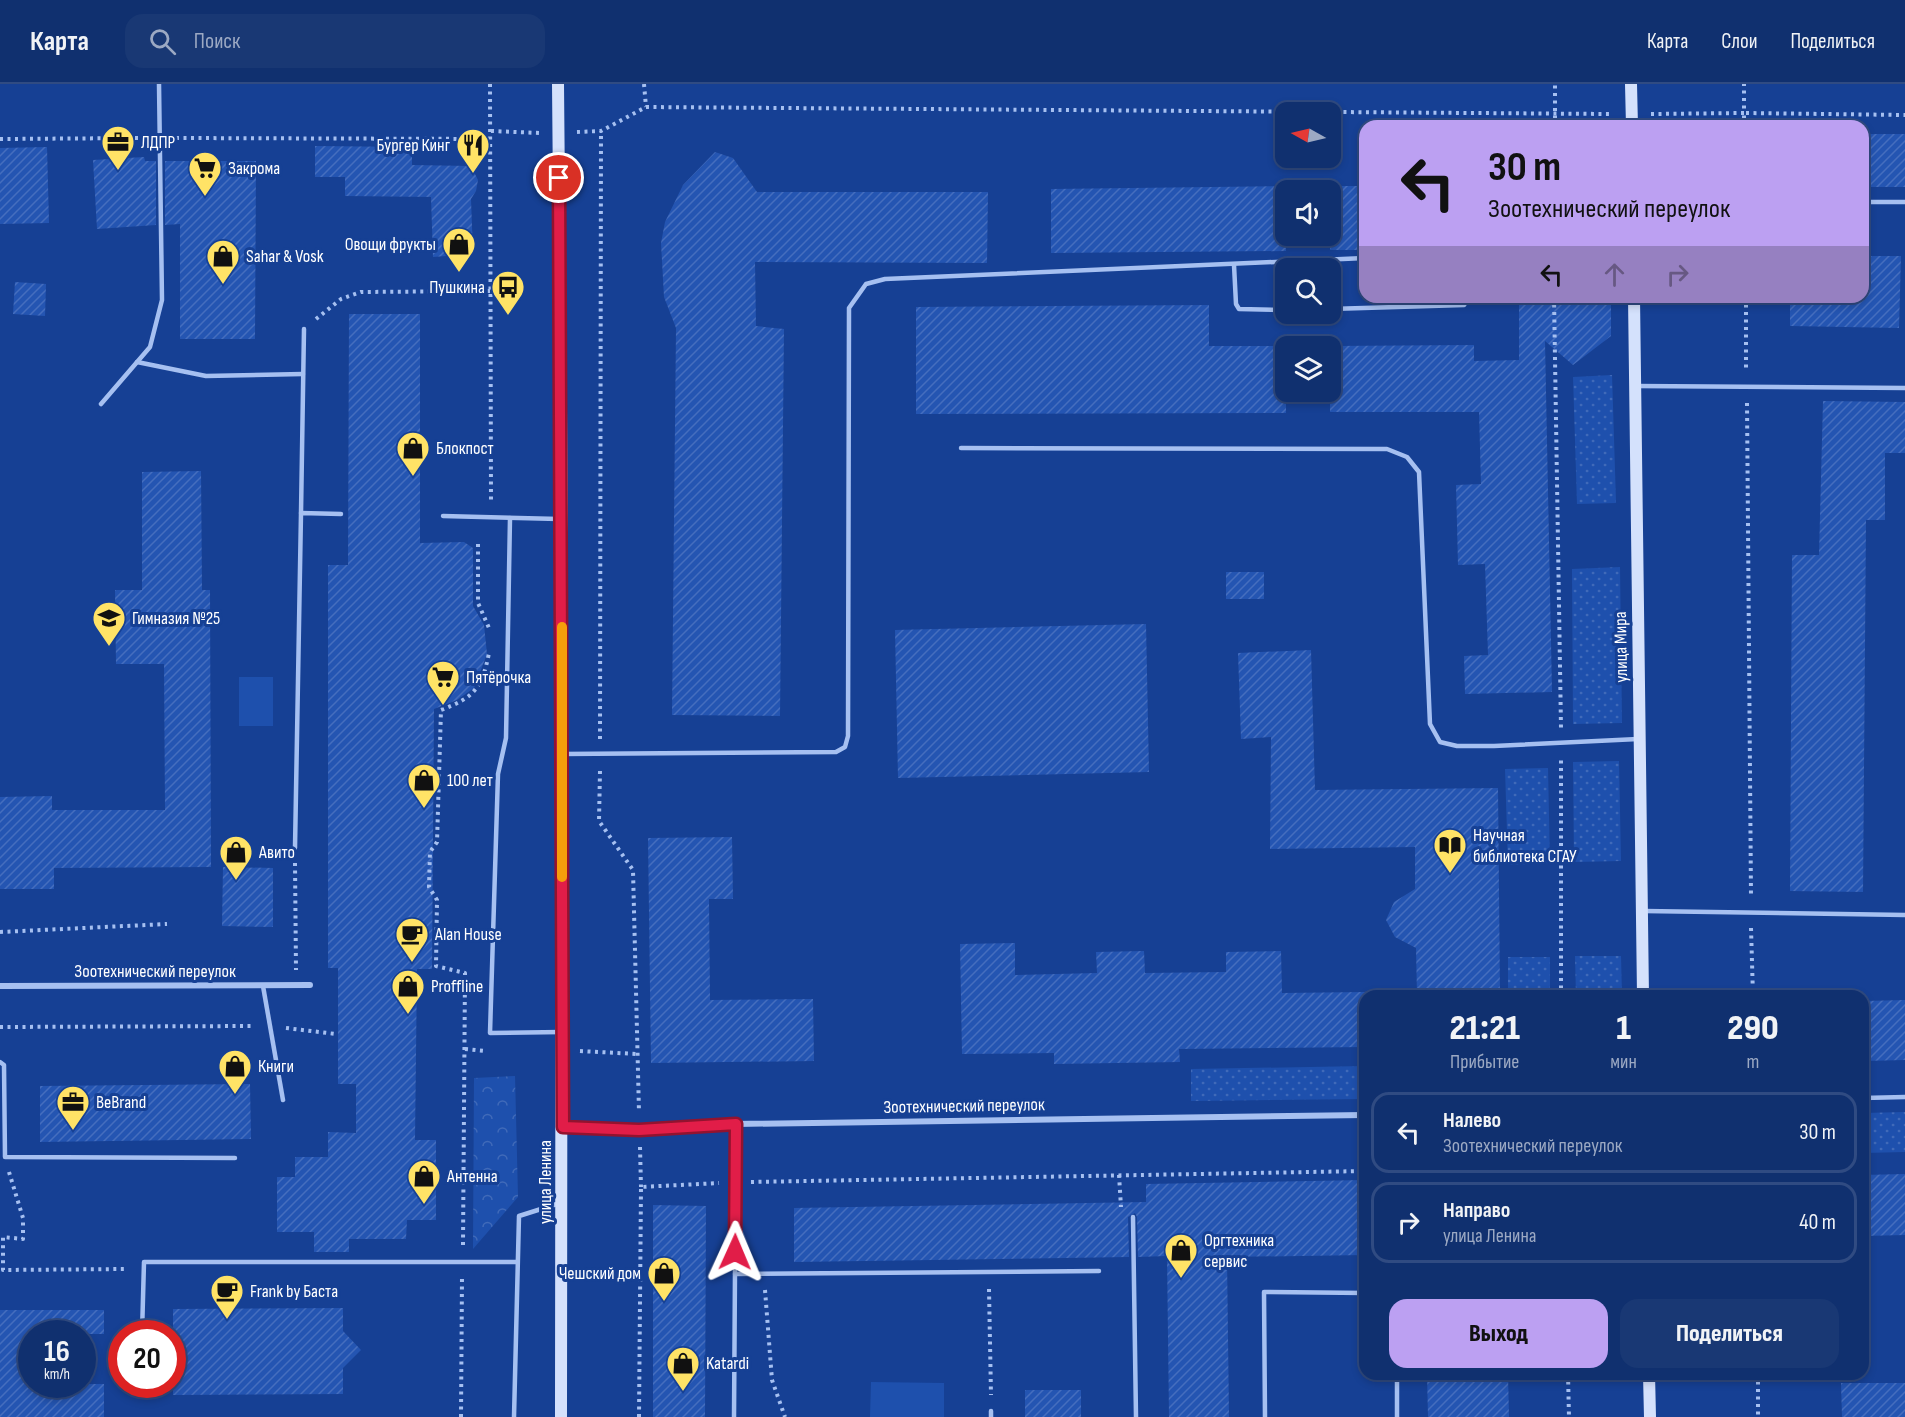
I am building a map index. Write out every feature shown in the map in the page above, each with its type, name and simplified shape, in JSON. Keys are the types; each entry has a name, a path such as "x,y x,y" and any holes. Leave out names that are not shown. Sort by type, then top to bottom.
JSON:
{"main road":[{"name":"улица Ленина","path":"558,84 562,519 561,1417"},
{"path":"1631,84 1632,120"},
{"name":"улица Мира","path":"1634,303 1641,739 1642,990"},
{"path":"1649,1380 1650,1417"}],"street":[{"name":"Зоотехнический переулок","path":"0,986 310,985"},
{"name":"Зоотехнический переулок","path":"563,1127 639,1130 736,1124 1359,1115"}],"lane":[{"path":"101,404 150,347 162,300 159,84"},
{"path":"1869,202 1905,202"},
{"path":"562,754 836,752 845,747 848,736 849,308 866,284 885,279 1359,258"},
{"path":"1234,265 1236,304 1239,309 1275,310"},
{"path":"1341,309 1464,305 1465,303"},
{"path":"295,848 304,329"},
{"path":"137,362 206,376 303,374"},
{"path":"1636,386 1905,388"},
{"path":"961,448 1387,449 1407,457 1419,472 1430,724 1440,741 1457,746 1641,739"},
{"path":"301,513 341,514"},
{"path":"443,516 562,519"},
{"path":"510,518 507,738 498,774 490,1034 562,1032"},
{"path":"1641,911 1905,915"},
{"path":"263,986 283,1100"},
{"path":"0,1062 3,1065 5,1157 235,1158"},
{"path":"1869,1098 1905,1097"},
{"path":"735,1417 736,1124"},
{"path":"514,1417 519,1216 563,1203"},
{"path":"1133,1217 1136,1417"},
{"path":"142,1320 144,1262 517,1262"},
{"path":"735,1274 1099,1271"},
{"path":"1265,1417 1264,1292 1359,1293"},
{"path":"1396,1380 1397,1417"}],"path":[{"path":"490,84 491,517"},
{"path":"645,84 646,107"},
{"path":"1555,84 1555,120"},
{"path":"1744,84 1744,120"},
{"path":"639,1417 641,1187 633,870 599,821 601,131 646,107 1555,114 1632,120 1744,113 1905,115"},
{"path":"0,139 490,139"},
{"path":"304,329 341,299 361,292 490,291"},
{"path":"1554,303 1561,743 1561,990"},
{"path":"1746,303 1753,990"},
{"path":"478,543 478,603 488,620 489,632"},
{"path":"461,1417 465,973 436,966 436,900 429,888 430,852 437,842 441,710 474,694 483,680 491,643"},
{"path":"295,848 296,986"},
{"path":"0,932 167,924"},
{"path":"0,1027 270,1026 336,1034"},
{"path":"5,1157 23,1218 23,1239 3,1237 3,1270 144,1269"},
{"path":"641,1187 736,1182 1359,1171"},
{"path":"764,1295 772,1380 785,1417"},
{"path":"989,1310 991,1414"},
{"path":"1568,1380 1569,1417"},
{"path":"1758,1380 1758,1417"}],"green space":[{"path":"1612,375 1616,503 1577,504 1573,377"},
{"path":"1620,567 1622,723 1573,724 1572,569"},
{"path":"239,677 273,677 273,726 239,726"},
{"path":"1619,761 1621,861 1574,862 1573,762"},
{"path":"1548,768 1550,863 1508,865 1505,769"},
{"path":"1575,956 1621,956 1622,990 1576,990"},
{"path":"1508,957 1550,957 1550,990 1508,990"},
{"path":"1359,1066 1359,1099 1191,1101 1191,1069"},
{"path":"515,1076 518,1197 473,1249 474,1078"},
{"path":"1905,1112 1905,1152 1869,1153 1869,1113"},
{"path":"871,1382 944,1383 944,1417 870,1417"}],"building":[{"path":"1869,134 1905,134 1905,187 1869,187"},
{"path":"315,146 412,147 412,165 471,166 478,180 476,191 471,199 473,254 433,257 431,197 345,196 345,177 315,177"},
{"path":"47,147 49,223 0,224 0,148"},
{"path":"715,152 733,158 757,192 988,192 987,263 755,262 756,326 784,329 780,716 672,715 676,328 664,297 661,243 665,222 683,185"},
{"path":"144,157 145,161 156,161 156,225 97,229 93,160"},
{"path":"165,161 256,161 255,339 180,339 180,224 165,225"},
{"path":"1275,186 1275,246 1286,246 1286,251 1051,253 1051,189"},
{"path":"1341,186 1359,186 1359,250 1330,250 1330,246 1341,246"},
{"path":"1869,256 1901,256 1899,328 1790,326 1790,303 1869,303"},
{"path":"15,282 46,284 45,316 13,314"},
{"path":"1519,303 1611,303 1611,336 1573,365 1545,341 1552,692 1465,694 1464,656 1488,655 1485,564 1458,565 1456,485 1481,484 1479,412 1330,412 1330,402 1341,402 1341,346 1474,345 1474,361 1519,360"},
{"path":"1209,305 1209,346 1275,346 1275,402 1286,402 1286,413 916,414 916,307"},
{"path":"349,314 420,314 420,543 464,542 473,548 473,606 484,625 487,654 474,688 457,700 434,709 432,969 417,969 415,1140 436,1140 436,1220 407,1220 406,1239 349,1239 349,1252 314,1252 314,1232 277,1232 277,1177 295,1177 295,1157 328,1157 328,1132 356,1133 356,1084 338,1084 338,968 328,968 328,565 348,565"},
{"path":"1823,401 1905,402 1905,453 1885,453 1885,520 1866,520 1863,892 1790,891 1792,555 1819,555"},
{"path":"201,471 202,590 210,590 211,867 54,868 54,889 0,889 0,797 52,796 52,810 165,810 164,664 116,664 115,590 142,590 142,472"},
{"path":"1226,572 1264,572 1264,599 1226,599"},
{"path":"1146,624 1149,772 898,778 895,630"},
{"path":"1311,650 1315,790 1498,788 1500,990 1417,990 1416,948 1395,937 1386,920 1394,902 1415,889 1415,847 1270,849 1271,737 1241,739 1238,653"},
{"path":"732,837 733,899 709,899 710,1000 813,999 814,1061 651,1063 648,838"},
{"path":"223,867 273,868 273,927 222,926"},
{"path":"1015,943 1015,975 1097,973 1096,952 1144,951 1145,973 1226,972 1226,952 1281,951 1282,993 1359,992 1359,1047 1179,1049 1180,1062 1054,1064 1054,1053 962,1054 960,944"},
{"path":"1905,1000 1905,1060 1869,1061 1869,1001"},
{"path":"250,1084 251,1139 40,1142 40,1086"},
{"path":"1905,1174 1905,1235 1869,1236 1869,1175"},
{"path":"1359,1180 1359,1255 1227,1257 1229,1417 1169,1417 1167,1256 1138,1257 1135,1213 1128,1217 1129,1257 794,1262 794,1208 1146,1202 1146,1184"},
{"path":"653,1205 706,1206 705,1417 653,1417"},
{"path":"343,1308 343,1331 361,1350 343,1368 343,1394 186,1395 186,1320 173,1320 173,1309"},
{"path":"0,1310 104,1310 104,1334 96,1334 96,1320 18,1320 18,1398 96,1398 96,1384 104,1384 104,1417 0,1417"},
{"path":"1427,1380 1508,1380 1509,1417 1428,1417"},
{"path":"1841,1383 1905,1383 1905,1417 1842,1417"},
{"path":"1025,1390 1081,1390 1081,1417 1025,1417"}],"slow traffic":[{"path":"562,627 562,877"}],"place":[{"name":"ЛДПР","path":"118,171"},
{"name":"Бургер Кинг","path":"473,174"},
{"name":"Закрома","path":"205,197"},
{"name":"Овощи фрукты","path":"459,273"},
{"name":"Sahar & Vosk","path":"223,285"},
{"name":"Пушкина","path":"508,316"},
{"name":"Блокпост","path":"413,477"},
{"name":"Гимназия №25","path":"109,647"},
{"name":"Пятёрочка","path":"443,706"},
{"name":"100 лет","path":"424,809"},
{"name":"Научная библиотека СГАУ","path":"1450,874"},
{"name":"Авито","path":"236,881"},
{"name":"Alan House","path":"412,963"},
{"name":"Proffline","path":"408,1015"},
{"name":"Книги","path":"235,1095"},
{"name":"BeBrand","path":"73,1131"},
{"name":"Антенна","path":"424,1205"},
{"name":"Оргтехника сервис","path":"1181,1279"},
{"name":"Чешский дом","path":"664,1302"},
{"name":"Frank by Баста","path":"227,1320"},
{"name":"Katardi","path":"683,1392"}],"route":[{"path":"559,178 563,1127 639,1130 736,1124 735,1252"}]}
